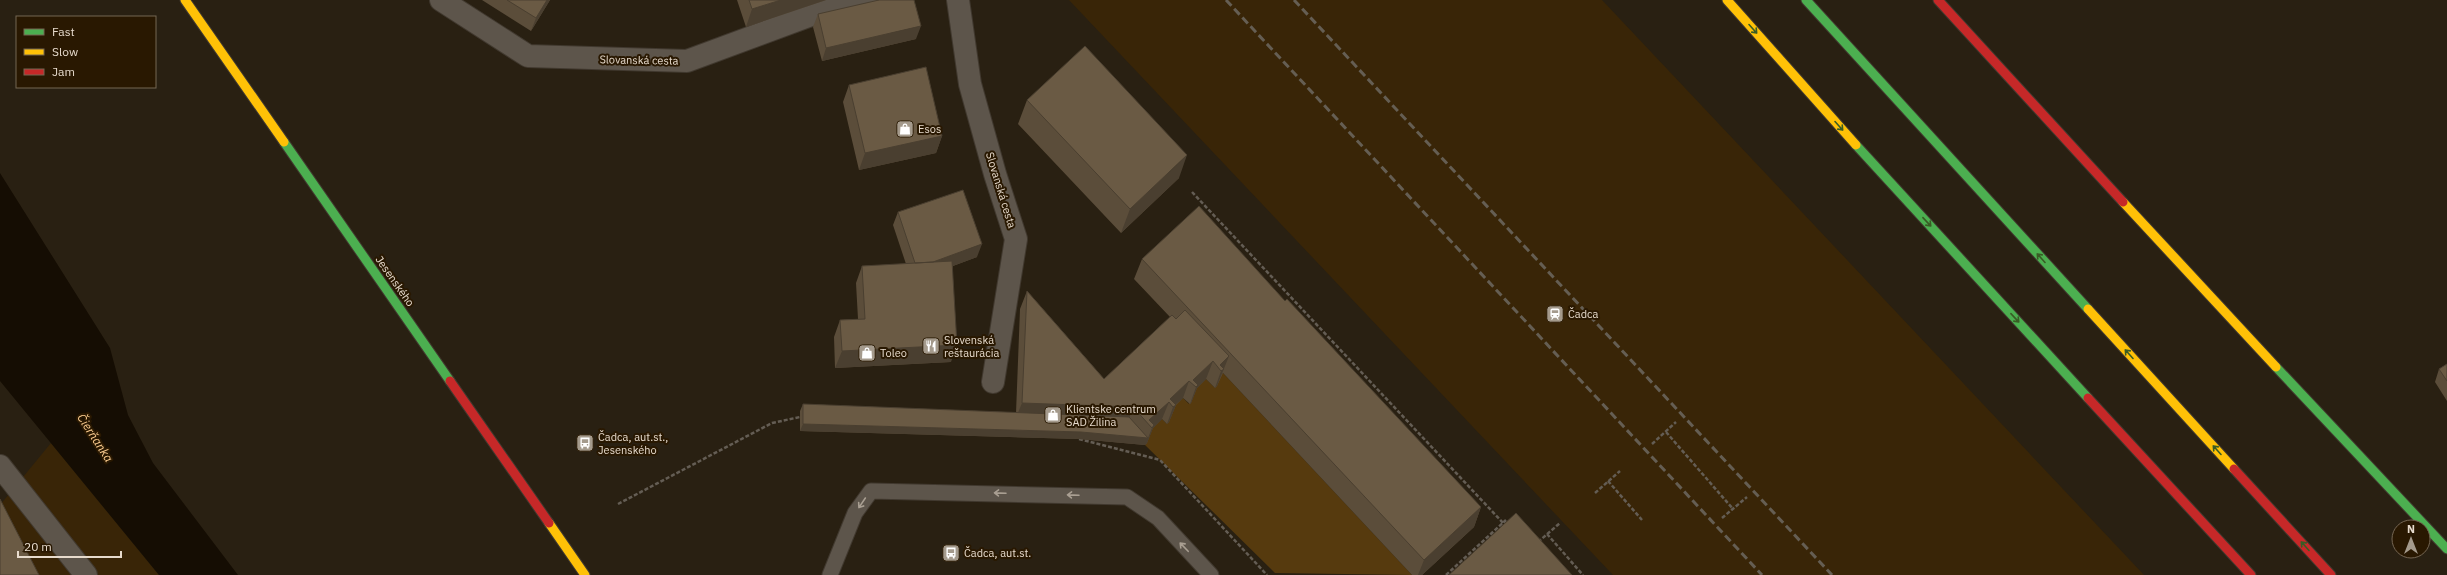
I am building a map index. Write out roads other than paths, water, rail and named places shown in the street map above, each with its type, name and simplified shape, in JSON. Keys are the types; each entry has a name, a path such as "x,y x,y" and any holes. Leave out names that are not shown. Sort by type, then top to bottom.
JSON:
{"main road":[{"name":"Jesenského","path":"185,0 585,575"},
{"path":"1727,0 1842,130 2251,575"},
{"path":"1806,0 2330,575"},
{"path":"1938,0 2196,283 2447,549"}],"street":[{"name":"Slovanská cesta","path":"441,0 528,56 687,61 814,14 866,0"},
{"name":"Slovanská cesta","path":"958,0 970,84 995,174 1016,240 993,382"},
{"path":"0,466 86,575"}],"lane":[{"path":"830,575 856,513 871,490 898,490 1127,497 1158,518 1211,575"}],"water":[{"name":"Čierňanka","path":"0,173 110,348 128,415 153,463 238,575 159,575 0,381"}],"railway":[{"path":"1226,0 1762,575"},
{"path":"1294,0 1832,575"}],"place":[{"name":"Esos","path":"905,129"},
{"name":"Čadca","path":"1555,314"},
{"name":"Slovenská reštaurácia","path":"931,346"},
{"name":"Toleo","path":"867,353"},
{"name":"Klientske centrum SAD Žilina","path":"1053,415"},
{"name":"Čadca, aut.st., Jesenského","path":"585,443"},
{"name":"Čadca, aut.st.","path":"951,553"}]}
